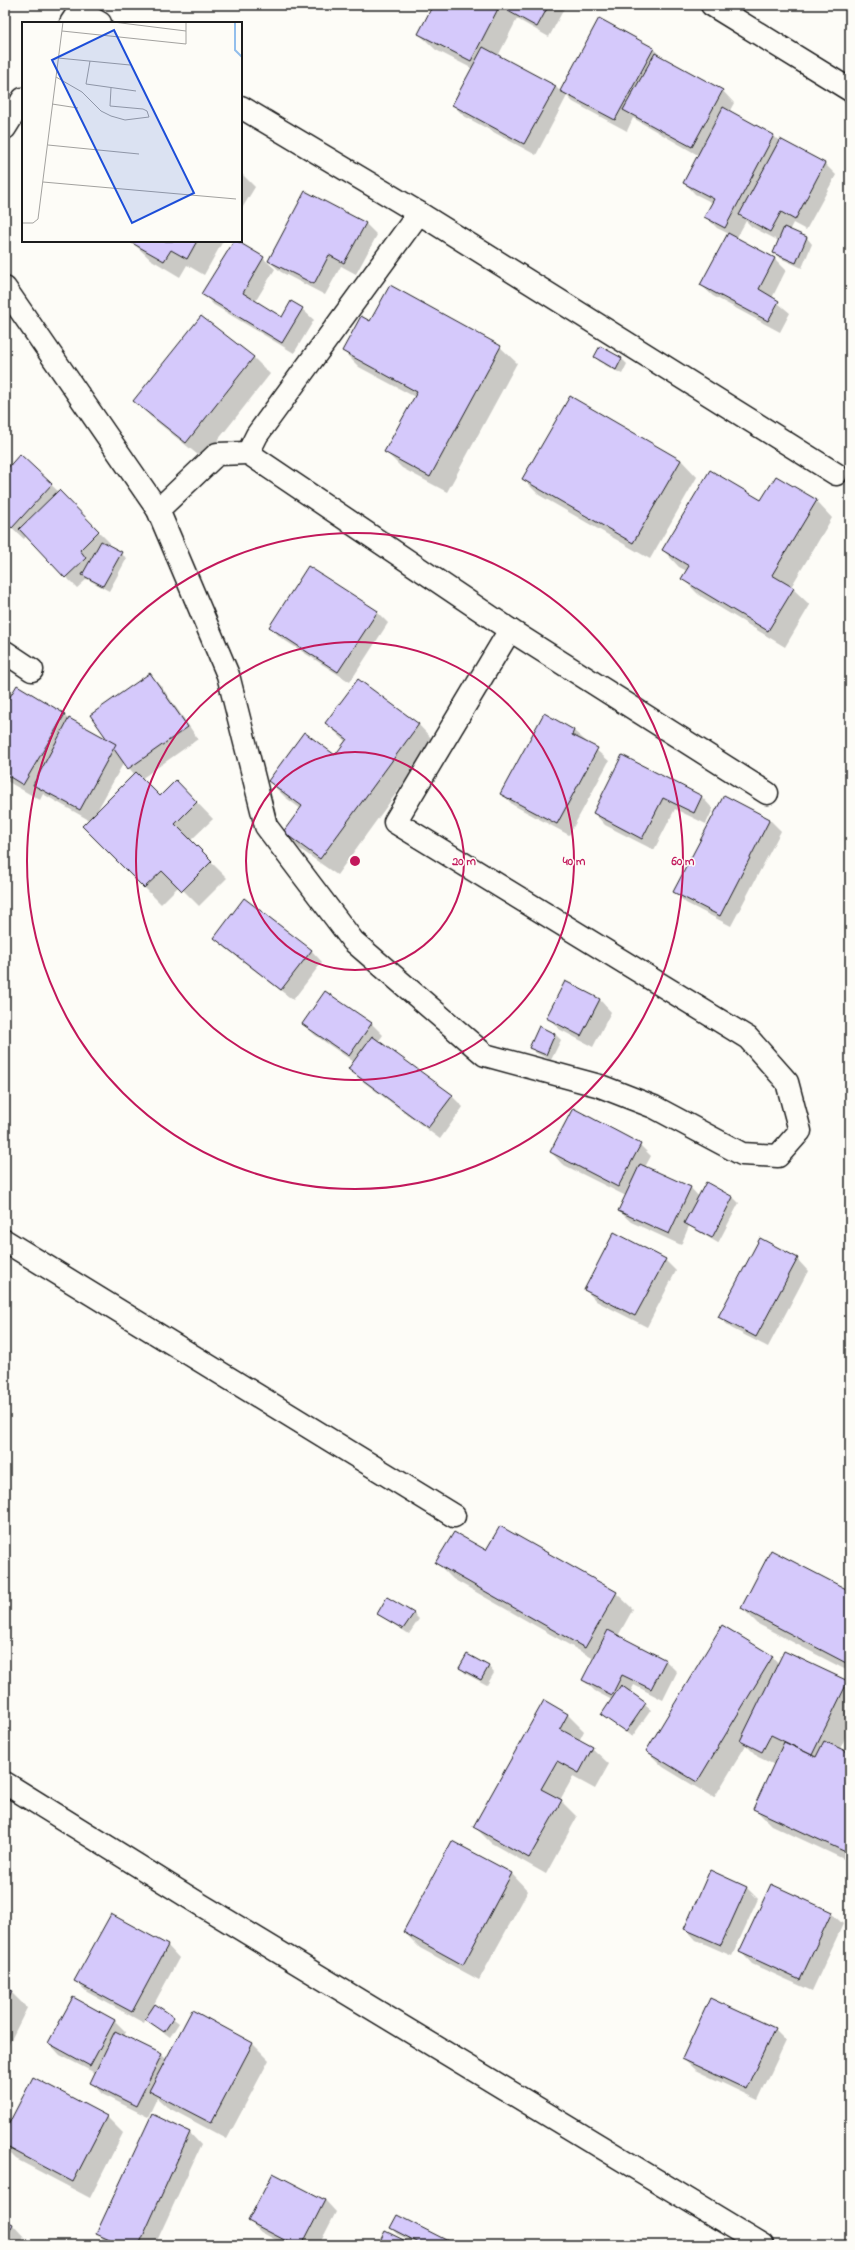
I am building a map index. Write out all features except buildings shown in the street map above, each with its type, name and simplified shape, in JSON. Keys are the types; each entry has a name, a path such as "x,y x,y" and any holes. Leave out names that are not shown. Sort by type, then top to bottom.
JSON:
{"street":[{"path":"712,5 850,90"},
{"path":"78,13 98,22"},
{"path":"5,128 22,101"},
{"path":"242,108 419,213 836,474"},
{"path":"248,453 257,435 419,213"},
{"path":"5,288 158,510 228,675 266,826 353,941 485,1055 600,1086 654,1107 742,1154 778,1156 800,1131 793,1103 787,1082 748,1038 395,822 510,630"},
{"path":"158,510 217,454 248,453 510,630 767,793"},
{"path":"5,652 32,670"},
{"path":"5,1241 454,1516"},
{"path":"5,1783 198,1903 763,2245"}]}
